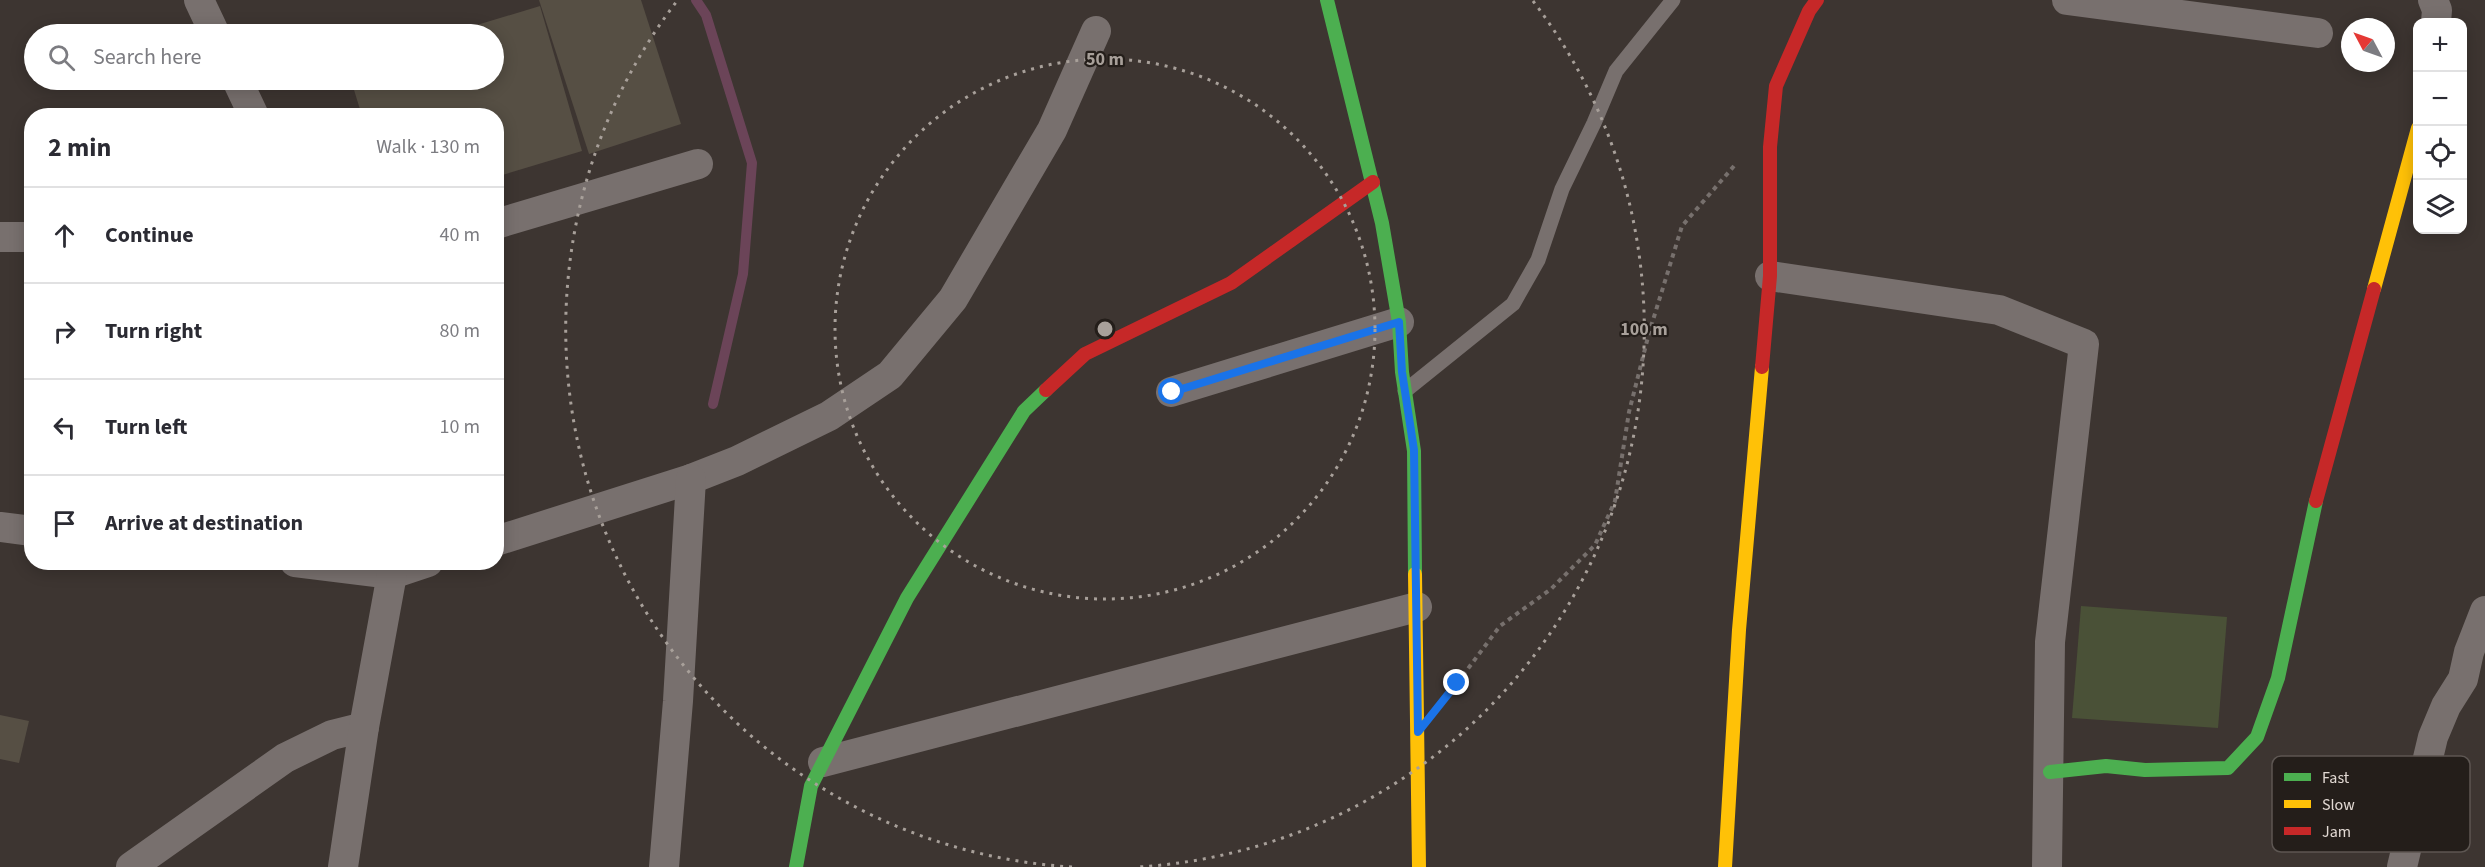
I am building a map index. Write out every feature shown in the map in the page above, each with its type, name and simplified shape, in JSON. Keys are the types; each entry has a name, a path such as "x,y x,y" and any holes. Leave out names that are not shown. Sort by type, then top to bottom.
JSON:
{"street":[{"path":"199,0 210,24"},
{"path":"1327,0 1373,182 1399,322 1405,391 1414,450 1419,867"},
{"path":"1725,867 1739,630 1770,276 1770,147 1776,86 1809,11 1817,0"},
{"path":"2067,0 2318,33"},
{"path":"2433,0 2437,10 2436,18"},
{"path":"504,538 691,479 737,461 829,416 890,375 953,298 1052,130 1096,31"},
{"path":"242,90 250,108"},
{"path":"2050,772 2106,766 2145,770 2228,768 2257,737 2278,678 2309,526 2413,146"},
{"path":"504,222 698,165"},
{"path":"796,867 811,786 823,762 907,598 1024,411 1084,354 1231,283 1373,182"},
{"path":"0,237 24,237"},
{"path":"1770,276 1999,310 2084,344 2050,642 2047,867"},
{"path":"1172,392 1399,322"},
{"path":"664,867 678,701 691,479"},
{"path":"0,527 24,530"},
{"path":"343,867 364,727 392,570"},
{"path":"823,762 1417,607"},
{"path":"2428,756 2445,706 2463,679 2469,652 2485,611"},
{"path":"131,867 285,758 332,735 364,727"},
{"path":"2402,867 2406,852"}],"lane":[{"path":"1405,391 1513,304 1538,260 1562,189 1616,71 1673,0"}],"path":[{"path":"1451,691 1500,626 1551,589 1595,545 1615,501 1629,412 1649,333 1683,226 1717,184 1744,156 1770,147"}],"green space":[{"path":"2081,606 2227,617 2218,728 2072,718"}],"building":[{"path":"539,0 641,0 681,124 589,154"},
{"path":"540,6 582,151 504,175 504,108 360,108 354,90 504,90 504,24 480,24"},
{"path":"0,715 29,721 19,763 0,759"}],"waterway":[{"path":"696,0 706,15 752,163 743,274 713,404"}],"traffic: fast":[{"path":"1327,0 1382,223 1399,322 1402,372 1414,451 1415,574"},
{"path":"796,867 811,786 907,598 1024,411 1046,390"},
{"path":"2050,772 2106,766 2145,770 2228,768 2257,737 2278,678 2316,501"}],"traffic: slow":[{"path":"2374,289 2413,146"},
{"path":"1725,867 1739,630 1762,367"},
{"path":"1415,574 1419,867"}],"traffic: jam":[{"path":"1762,367 1770,276 1770,147 1776,86 1809,11 1817,0"},
{"path":"1046,390 1085,354 1231,283 1373,182"},
{"path":"2316,501 2374,289"}],"route":[{"path":"1172,392 1399,322 1402,372 1414,450 1418,732 1457,683"}]}
